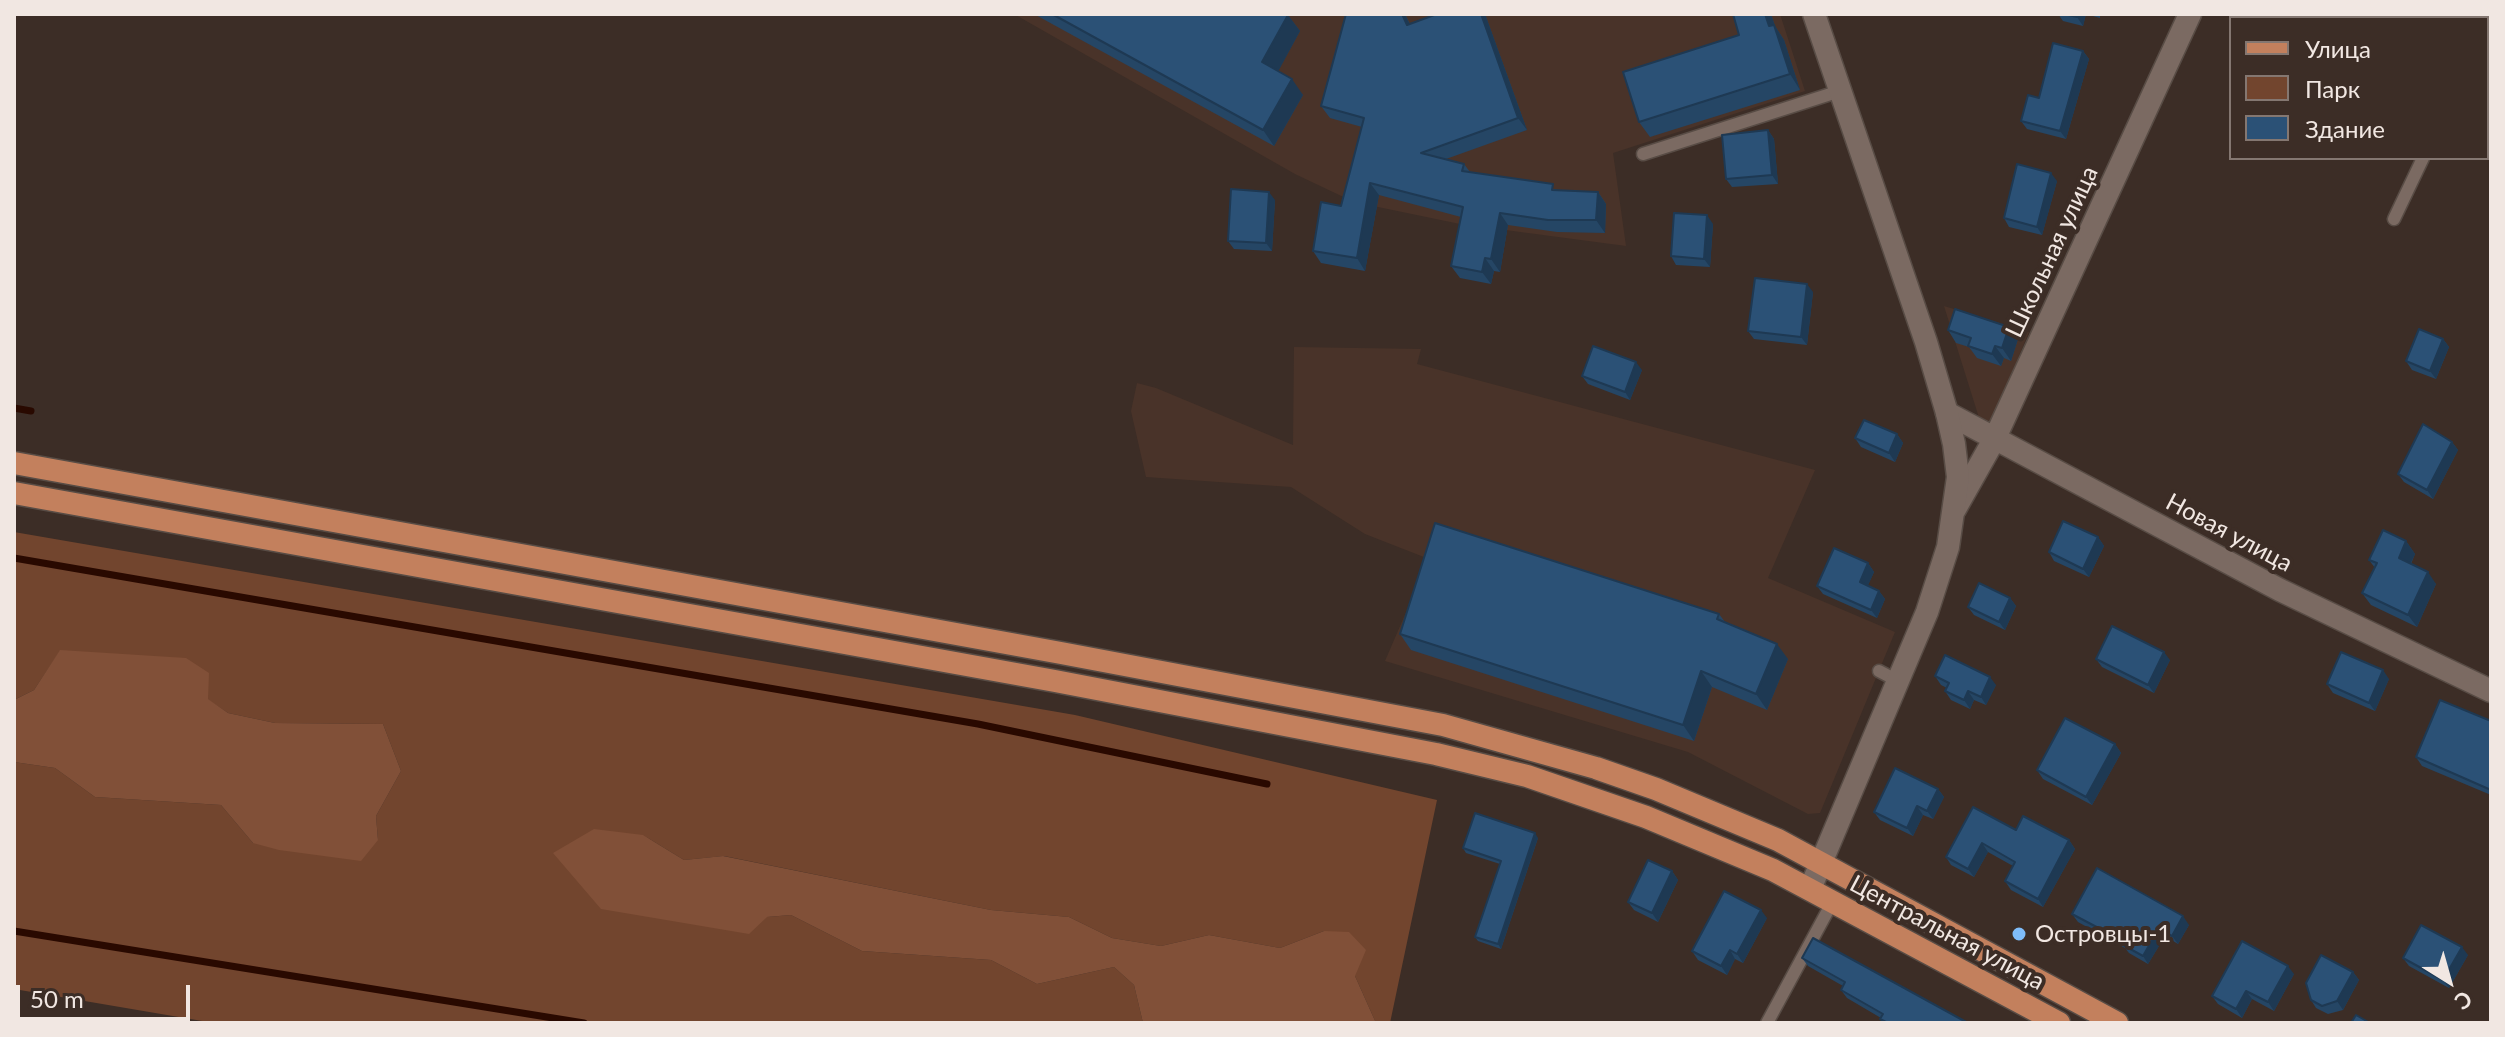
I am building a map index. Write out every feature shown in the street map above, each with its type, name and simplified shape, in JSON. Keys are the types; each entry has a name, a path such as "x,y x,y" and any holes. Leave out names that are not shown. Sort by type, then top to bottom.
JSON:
{"main road":[{"name":"Центральная улица","path":"14,463 1443,725 1596,768 1656,789 1778,840 2117,1023"},
{"name":"Центральная улица","path":"14,493 1055,681 1436,754 1527,776 1646,817 1759,864 2059,1023"}],"street":[{"path":"1810,889 1822,864 1888,676 1927,612 1948,547 1958,477 1947,413 1926,342 1814,14"},
{"name":"Школьная улица","path":"1955,509 1995,438 2190,14"},
{"name":"Новая улица","path":"1947,413 2280,590 2491,691"}],"lane":[{"path":"1643,154 1840,91"},
{"path":"2394,219 2422,160"},
{"path":"1767,1023 1833,901"}],"shaded area":[{"path":"1014,14 1780,14 1805,91 1613,153 1626,246 1460,224 1354,202 1295,174"},
{"path":"1944,306 2029,332 1990,425 1980,421"},
{"path":"1294,347 1421,349 1417,364 1815,470 1768,578 1895,632 1820,813 1808,814 1688,752 1385,661 1429,559 1365,534 1291,487 1146,477 1131,411 1137,383 1293,445"},
{"path":"60,650 186,658 209,673 208,699 228,713 275,723 383,724 401,771 376,816 378,840 361,861 279,850 253,843 221,805 95,797 55,768 14,762 14,700 34,690"},
{"path":"594,829 643,835 684,860 723,856 991,910 1069,917 1112,938 1161,946 1209,935 1280,948 1324,931 1349,932 1366,950 1355,976 1376,1023 1143,1023 1134,985 1114,967 1037,984 991,960 862,951 791,915 767,917 749,934 601,909 553,853"}],"green space":[{"path":"14,532 1075,715 1437,800 1390,1023 1376,1023 1355,976 1324,931 1280,948 1209,935 1161,946 1112,938 1069,917 991,910 724,856 684,860 643,835 767,917 791,915 862,951 991,960 1037,984 1114,967 1134,985 1143,1023 214,1023 14,989 14,762 55,768 95,797 221,805 253,843 378,840 376,816 401,771 383,724 275,723 228,713 207,699 60,651 34,690 14,700"}],"building":[{"path":"1052,14 1286,14 1262,62 1292,79 1263,130"},
{"path":"1346,14 1402,14 1407,25 1437,14 1481,14 1518,118 1421,153 1464,164 1462,171 1553,184 1552,190 1598,192 1596,220 1548,220 1500,213 1491,259 1485,258 1482,272 1451,266 1463,207 1370,183 1357,258 1313,251 1321,202 1341,206 1364,118 1321,106"},
{"path":"1733,14 1765,14 1769,26 1774,25 1790,74 1639,122 1623,72 1739,35"},
{"path":"2053,43 2083,51 2060,131 2021,121 2028,95 2039,98"},
{"path":"1768,130 1772,175 1726,179 1722,135"},
{"path":"2017,164 2051,173 2037,227 2004,218"},
{"path":"1231,189 1269,192 1266,243 1228,241"},
{"path":"1674,213 1707,215 1704,259 1671,256"},
{"path":"1755,278 1807,284 1801,337 1748,331"},
{"path":"1955,309 2009,327 2002,348 1995,346 1992,354 1968,346 1971,338 1948,330"},
{"path":"2419,329 2443,339 2430,371 2406,361"},
{"path":"1593,346 1636,362 1625,392 1582,376"},
{"path":"1864,420 1897,434 1889,453 1855,438"},
{"path":"2423,424 2452,442 2427,490 2398,474"},
{"path":"2063,521 2098,537 2083,569 2049,552"},
{"path":"1435,523 1719,614 1717,619 1777,644 1756,694 1701,671 1683,725 1400,634"},
{"path":"2383,530 2406,541 2399,558 2428,572 2408,615 2362,593 2377,563 2369,560"},
{"path":"1834,548 1868,563 1860,582 1879,591 1871,610 1817,586"},
{"path":"1979,583 2010,598 1999,622 1968,607"},
{"path":"2112,626 2164,652 2148,685 2096,659"},
{"path":"2341,652 2383,670 2369,703 2327,684"},
{"path":"1945,655 1990,677 1981,697 1968,691 1964,700 1945,691 1949,683 1935,676"},
{"path":"2440,700 2491,721 2491,790 2416,757"},
{"path":"2065,718 2115,744 2086,797 2037,770"},
{"path":"1895,768 1938,789 1927,811 1917,806 1907,828 1874,812"},
{"path":"1973,807 2016,830 2023,816 2069,840 2038,899 2005,881 2015,862 1982,843 1968,869 1946,857"},
{"path":"1475,813 1535,833 1498,944 1475,937 1501,861 1463,848"},
{"path":"1648,860 1672,871 1652,913 1628,902"},
{"path":"2097,868 2183,916 2172,936 2159,928 2143,956 2123,945 2125,942 2072,914"},
{"path":"1724,891 1761,910 1737,954 1730,950 1721,966 1692,951"},
{"path":"2421,925 2462,947 2443,980 2403,958"},
{"path":"1813,938 1968,1023 1888,1023 1880,1019 1883,1014 1841,990 1845,982 1802,958"},
{"path":"2242,941 2288,966 2268,1002 2246,991 2236,1009 2212,996"},
{"path":"2321,955 2353,972 2337,1001 2322,1006 2311,1000 2306,983"},
{"path":"2356,1015 2370,1023 2351,1023"}],"waterway":[{"path":"14,408 31,411"},
{"path":"14,558 978,724 1267,784"},
{"path":"14,931 584,1023"}],"place":[{"name":"Островцы-1","path":"2019,934"}]}
